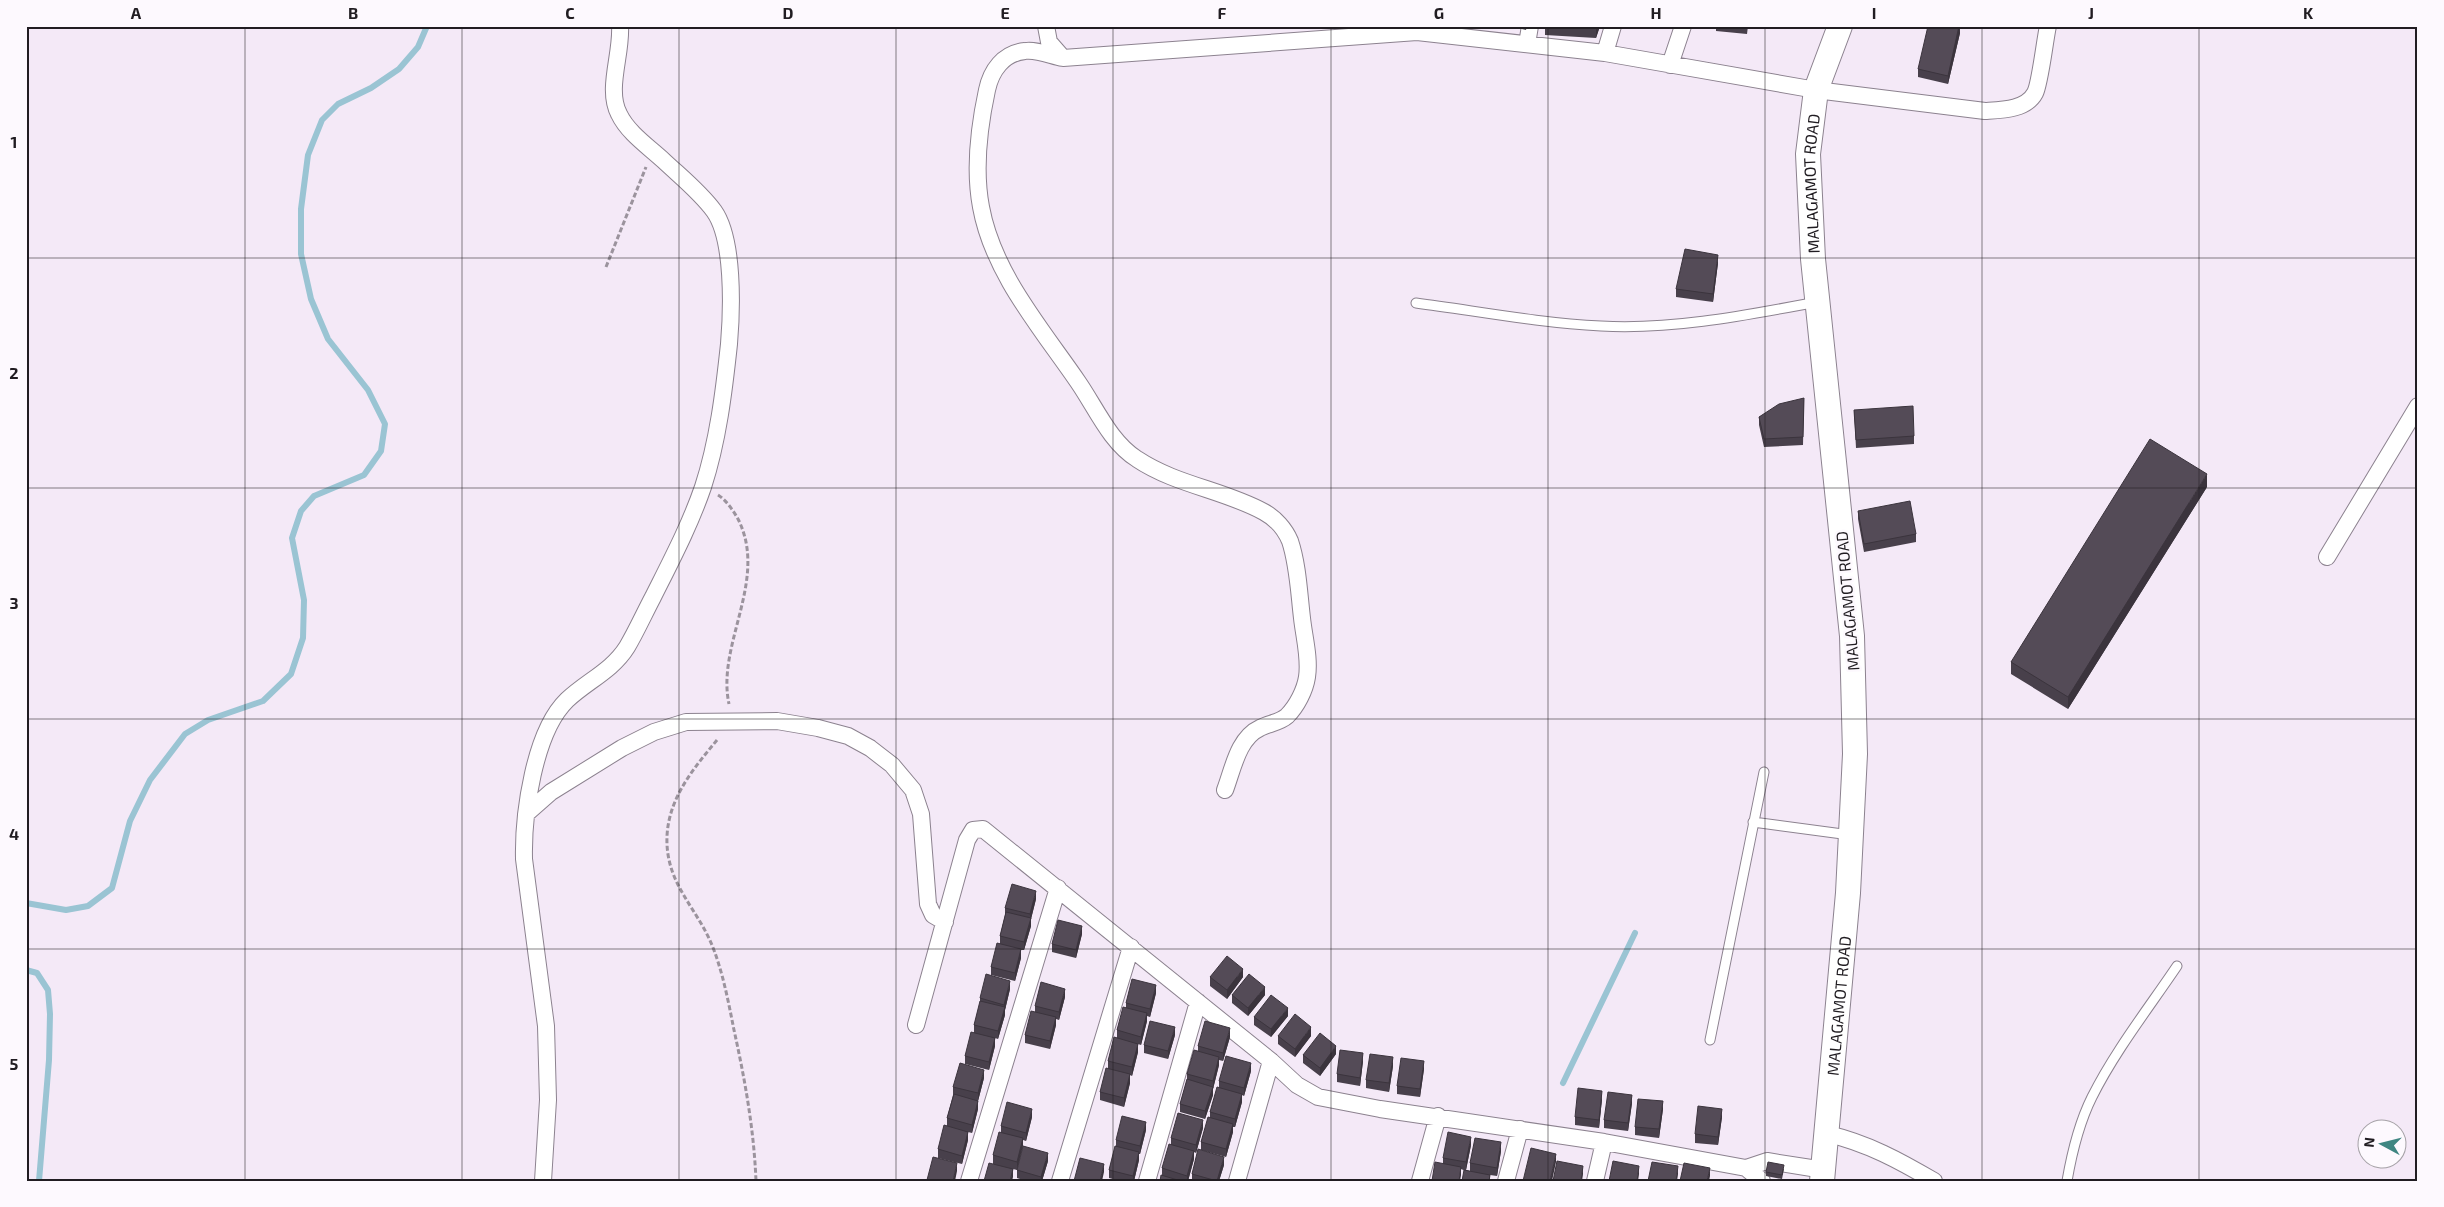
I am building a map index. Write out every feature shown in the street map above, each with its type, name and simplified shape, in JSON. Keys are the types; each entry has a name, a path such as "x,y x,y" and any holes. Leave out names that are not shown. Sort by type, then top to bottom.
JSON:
{"street":[{"path":"543,1181 548,1100 546,1026 524,859 526,814 541,743 556,712 568,699 610,667 626,648 690,522 703,486 720,410 729,341 728,247 723,227 714,211 630,129 618,113 614,94 614,77 620,54 620,26"},
{"path":"1046,26 1049,42 1063,58"},
{"path":"1527,44 1530,26"},
{"path":"1604,53 1614,26"},
{"path":"1670,65 1683,26"},
{"name":"MALAGAMOT ROAD","path":"1823,1175 1852,836 1855,754 1852,636 1813,259 1808,154 1816,90 1840,26"},
{"path":"1225,790 1240,750 1250,735 1260,728 1287,716 1296,704 1305,684 1307,658 1295,562 1289,539 1279,522 1264,512 1168,476 1136,459 1118,444 1078,381 1037,326 990,241 980,207 978,165 981,123 988,86 995,68 1006,57 1026,50 1063,58 1417,29 1604,53 1816,90 1985,111 2006,110 2023,104 2035,93 2048,26"},
{"path":"2327,557 2418,406"},
{"path":"526,814 551,792 576,775 654,732 686,722 777,721 818,728 848,736 870,748 892,765 913,790 922,814 928,904 934,915 945,922"},
{"path":"916,1025 967,840 973,830 987,830 1271,1061 1297,1085 1318,1097 1380,1109 1438,1116 1604,1142 1737,1171 1762,1181"},
{"path":"969,1181 1058,888"},
{"path":"1060,1181 1131,947"},
{"path":"1147,1181 1198,1002"},
{"path":"1237,1181 1271,1061"},
{"path":"1420,1181 1438,1116"},
{"path":"1506,1181 1520,1129"},
{"path":"1828,1134 1855,1140 1871,1147 1934,1181"},
{"path":"1595,1181 1604,1142"},
{"path":"1737,1171 1767,1161 1823,1175"}],"lane":[{"path":"1416,302 1602,326 1648,326 1732,317 1817,302"},
{"path":"1710,1040 1764,772"},
{"path":"1753,822 1852,836"},
{"path":"2067,1181 2078,1131 2092,1097 2177,966"}],"path":[{"path":"606,267 652,150"},
{"path":"703,486 721,497 734,512 742,528 749,552 746,578 728,672 727,695 732,721 692,770 675,799 667,834 668,864 677,885 701,921 715,953 749,1099 756,1181"}],"building":[{"path":"1928,26 1959,26 1948,76 1918,69"},
{"path":"1685,249 1718,255 1713,294 1676,289"},
{"path":"1804,398 1803,437 1764,439 1759,417 1779,404"},
{"path":"1913,406 1914,436 1856,440 1854,410"},
{"path":"2150,439 2207,474 2068,697 2011,662"},
{"path":"1910,501 1916,534 1864,544 1858,511"},
{"path":"1012,884 1036,891 1030,914 1005,908"},
{"path":"1006,912 1031,918 1024,942 1000,936"},
{"path":"1058,920 1082,926 1076,950 1052,944"},
{"path":"997,943 1021,949 1015,973 991,967"},
{"path":"1227,956 1243,969 1227,990 1210,977"},
{"path":"986,974 1010,981 1004,1005 980,998"},
{"path":"1249,974 1265,987 1248,1008 1232,995"},
{"path":"1132,979 1156,985 1150,1009 1126,1003"},
{"path":"1041,982 1065,989 1059,1012 1035,1006"},
{"path":"1271,995 1288,1008 1271,1029 1254,1017"},
{"path":"980,1001 1005,1007 998,1031 974,1025"},
{"path":"1123,1007 1147,1013 1141,1037 1117,1030"},
{"path":"1031,1011 1056,1017 1050,1041 1025,1035"},
{"path":"1295,1014 1311,1027 1295,1049 1278,1036"},
{"path":"1150,1021 1175,1027 1168,1051 1144,1045"},
{"path":"1205,1021 1230,1028 1223,1053 1198,1046"},
{"path":"971,1032 995,1038 989,1062 965,1056"},
{"path":"1320,1033 1336,1046 1320,1068 1303,1055"},
{"path":"1114,1037 1138,1044 1132,1067 1108,1061"},
{"path":"1194,1050 1219,1057 1213,1081 1187,1074"},
{"path":"1340,1050 1363,1053 1360,1078 1337,1074"},
{"path":"1370,1054 1393,1057 1389,1083 1366,1080"},
{"path":"1226,1056 1251,1063 1244,1088 1219,1081"},
{"path":"1401,1058 1424,1061 1420,1089 1397,1086"},
{"path":"960,1063 984,1070 978,1093 953,1087"},
{"path":"1106,1068 1130,1074 1124,1098 1100,1092"},
{"path":"1187,1079 1213,1087 1205,1111 1180,1104"},
{"path":"1217,1087 1242,1094 1235,1119 1210,1112"},
{"path":"1578,1088 1602,1091 1599,1120 1575,1117"},
{"path":"1608,1092 1632,1095 1628,1123 1604,1120"},
{"path":"954,1094 978,1101 972,1125 947,1118"},
{"path":"1638,1099 1663,1101 1659,1129 1635,1127"},
{"path":"1007,1102 1032,1109 1026,1133 1001,1126"},
{"path":"1698,1106 1722,1109 1718,1137 1695,1134"},
{"path":"1178,1113 1203,1120 1196,1145 1171,1138"},
{"path":"1122,1116 1146,1122 1140,1146 1116,1140"},
{"path":"1208,1117 1233,1124 1226,1149 1201,1142"},
{"path":"944,1125 968,1132 962,1156 938,1149"},
{"path":"999,1132 1023,1138 1017,1162 993,1155"},
{"path":"1448,1132 1471,1137 1466,1162 1443,1158"},
{"path":"1475,1138 1501,1142 1497,1168 1470,1163"},
{"path":"1169,1144 1194,1151 1187,1176 1162,1168"},
{"path":"1023,1146 1048,1153 1041,1177 1017,1170"},
{"path":"1115,1146 1139,1152 1133,1176 1109,1170"},
{"path":"1531,1148 1556,1154 1550,1181 1523,1181"},
{"path":"1198,1149 1224,1157 1217,1181 1192,1174"},
{"path":"933,1157 957,1163 953,1181 927,1180"},
{"path":"1080,1158 1104,1164 1100,1181 1074,1181"},
{"path":"1557,1161 1583,1166 1581,1181 1553,1181"},
{"path":"1613,1161 1639,1166 1637,1181 1609,1181"},
{"path":"1435,1162 1461,1167 1459,1181 1432,1181"},
{"path":"1652,1162 1678,1166 1676,1181 1648,1181"},
{"path":"1768,1162 1784,1165 1782,1175 1766,1172"},
{"path":"989,1163 1013,1169 1010,1181 984,1181"},
{"path":"1684,1163 1710,1168 1707,1181 1680,1181"},
{"path":"1464,1170 1490,1175 1489,1181 1462,1181"},
{"path":"1161,1175 1181,1181 1160,1181"}],"waterway":[{"path":"26,903 66,910 88,906 112,888 130,821 150,780 185,734 208,720 263,701 291,674 303,638 304,600 292,538 301,511 314,496 364,475 381,451 385,424 368,390 328,339 311,299 301,254 301,209 308,155 322,120 338,104 371,88 399,69 418,47 427,26"},
{"path":"1563,1083 1635,933"},
{"path":"26,970 37,973 48,990 50,1014 49,1060 39,1181"}]}
